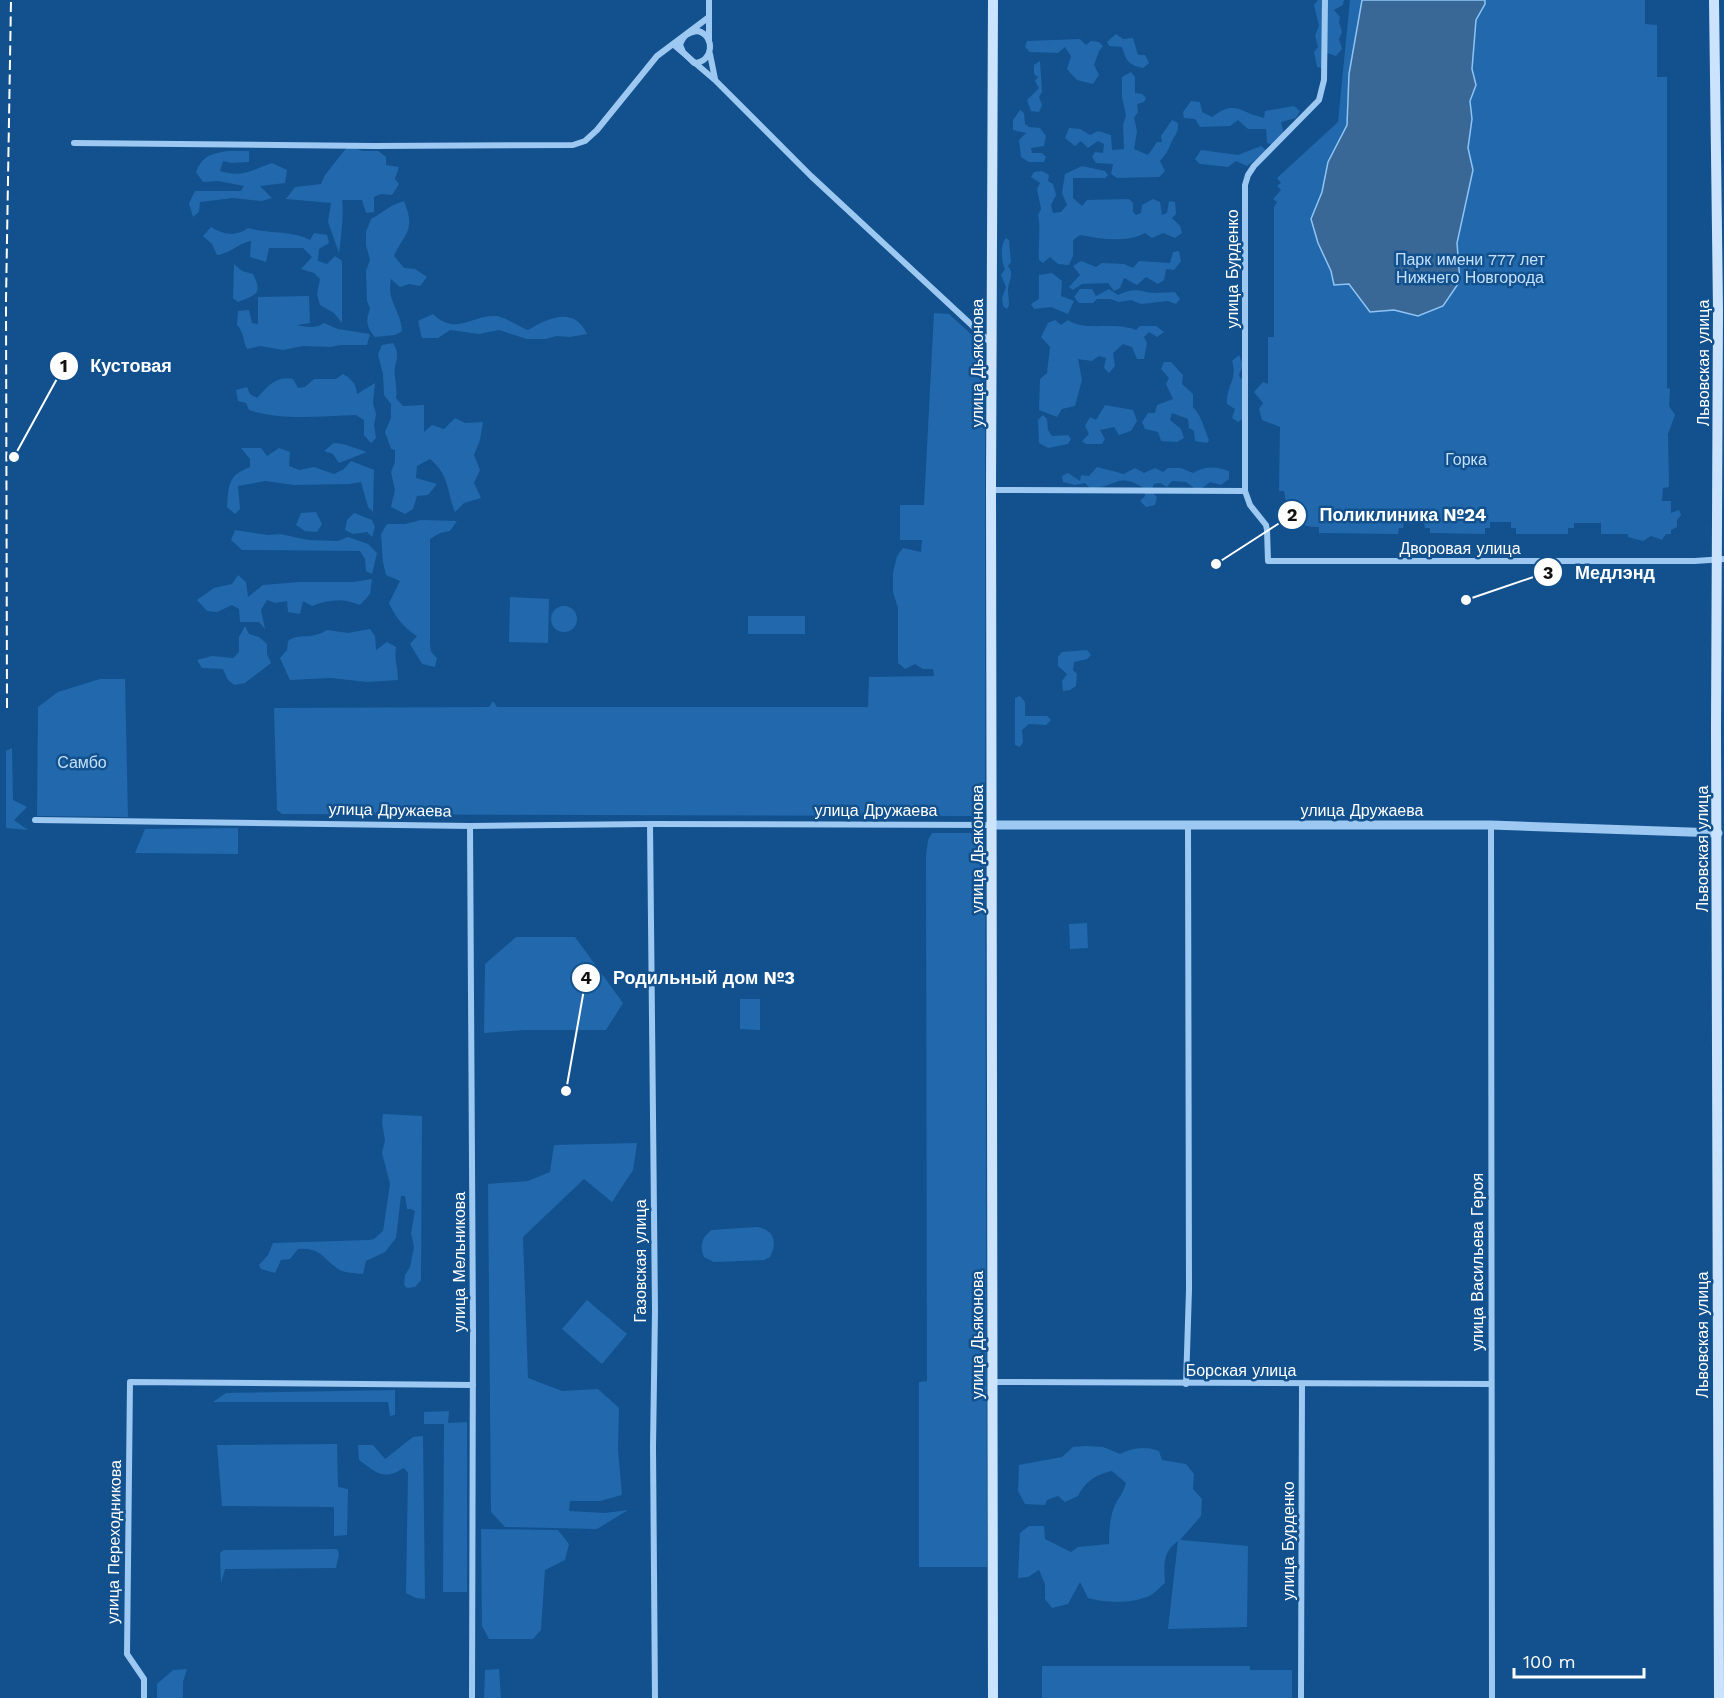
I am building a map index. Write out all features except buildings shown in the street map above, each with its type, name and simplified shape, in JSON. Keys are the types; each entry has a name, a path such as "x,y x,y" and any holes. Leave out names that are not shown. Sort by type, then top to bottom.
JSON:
{"main road":[{"name":"улица Дьяконова","path":"993,0 991,490 993,1698"},
{"name":"Львовская улица","path":"1714,0 1721,559 1716,727 1721,968 1719,1698"}],"street":[{"path":"709,0 709,39 715,80"},
{"name":"улица Бурденко","path":"1268,561 1268,530 1250,505 1245,491 1245,183 1254,166 1319,100 1324,80 1325,0"},
{"path":"74,143 573,146 585,141 597,130 657,56 709,17"},
{"path":"691,32 703,32 709,39"},
{"path":"682,38 680,45 683,52"},
{"path":"674,45 715,80 811,176 992,343"},
{"path":"694,63 706,59 710,52"},
{"path":"991,490 1245,491"},
{"name":"Дворовая улица","path":"1268,561 1684,561 1721,559"},
{"name":"улица Дружаева","path":"35,820 470,826 650,824 1491,825 1718,833"},
{"name":"Газовская улица","path":"650,824 655,1311 653,1447 655,1698"},
{"path":"1186,1384 1189,1290 1188,825"},
{"name":"улица Васильева Героя","path":"1491,825 1492,1698"},
{"name":"улица Мельникова","path":"470,826 472,1698"},
{"name":"улица Переходникова","path":"144,1698 144,1679 127,1653 130,1382 473,1385"},
{"name":"Борская улица","path":"992,1382 1490,1384"},
{"name":"улица Бурденко","path":"1301,1698 1302,1384"}],"green space":[{"path":"1318,0 1344,0 1343,5 1334,10 1340,17 1342,32 1339,39 1342,49 1336,56 1327,53 1326,62 1322,68 1317,67 1314,52 1318,47 1315,35 1319,26 1314,5"},
{"name":"Парк имени 777 лет Нижнего Новгорода","path":"1350,0 1645,0 1645,24 1657,25 1657,77 1667,77 1667,388 1670,389 1669,406 1675,415 1668,434 1669,487 1663,488 1662,501 1671,501 1671,513 1679,510 1681,515 1677,520 1677,527 1671,530 1671,534 1666,534 1662,540 1651,536 1643,541 1628,537 1628,534 1601,534 1601,523 1574,523 1574,528 1568,528 1568,534 1516,534 1516,528 1511,528 1511,522 1490,522 1490,528 1485,528 1485,534 1430,533 1430,528 1425,528 1424,522 1404,522 1398,534 1319,533 1319,527 1311,527 1298,522 1290,512 1284,491 1279,491 1280,427 1262,420 1259,409 1263,403 1254,392 1263,382 1268,384 1268,337 1274,337 1274,207 1277,202 1273,199 1281,190 1277,186 1281,183 1277,178 1338,122"},
{"path":"1116,34 1123,39 1133,38 1138,55 1145,55 1149,63 1143,68 1131,64 1122,47 1109,46 1107,42"},
{"path":"1080,39 1086,45 1091,41 1099,42 1103,46 1094,65 1099,75 1093,84 1077,80 1067,69 1071,56 1065,47 1058,53 1030,52 1025,47 1027,41"},
{"path":"1040,61 1042,92 1039,97 1042,105 1039,112 1031,111 1027,100 1039,88 1035,81 1038,77 1034,74 1034,65"},
{"path":"1131,72 1135,77 1135,93 1142,94 1146,98 1144,102 1137,104 1138,112 1134,118 1137,131 1134,149 1148,155 1157,142 1162,142 1161,136 1172,120 1178,123 1176,134 1160,161 1165,171 1159,177 1117,178 1111,174 1113,164 1096,163 1092,157 1095,152 1103,153 1104,144 1098,141 1088,148 1081,141 1075,146 1065,138 1069,128 1080,129 1090,135 1098,131 1111,135 1112,150 1124,149 1123,125 1126,115 1122,97 1122,77"},
{"path":"1191,101 1200,102 1202,112 1212,117 1233,108 1264,118 1265,111 1294,106 1300,111 1296,118 1281,122 1284,134 1273,145 1267,143 1266,129 1248,129 1238,120 1230,126 1200,127 1195,119 1184,118 1183,112"},
{"path":"1020,110 1024,113 1025,124 1029,127 1040,128 1046,136 1044,146 1031,148 1032,153 1042,153 1046,157 1044,162 1029,162 1021,157 1019,140 1026,133 1013,130 1013,120"},
{"path":"348,146 363,151 378,151 386,157 386,165 399,167 395,179 399,184 392,195 381,194 374,197 374,212 366,213 362,200 342,200 339,253 328,222 331,203 286,199 295,187 321,184 325,175"},
{"path":"1261,146 1267,151 1247,166 1236,161 1228,167 1200,164 1195,159 1201,150 1238,155"},
{"path":"228,151 249,151 249,162 223,161 220,171 235,174 272,163 287,170 285,183 260,186 272,198 262,201 233,198 200,202 199,212 193,217 189,203 195,191 241,191 244,186 218,181 203,182 196,172 208,156"},
{"path":"1082,166 1105,171 1108,175 1105,178 1073,178 1073,198 1082,206 1087,200 1129,199 1133,203 1133,212 1136,215 1141,213 1142,205 1153,199 1160,202 1162,215 1167,213 1169,201 1175,202 1176,214 1172,218 1180,226 1182,233 1175,238 1163,233 1152,238 1145,233 1130,238 1114,239 1080,235 1073,240 1073,256 1069,265 1058,264 1050,257 1043,263 1039,260 1038,215 1041,209 1037,189 1040,183 1031,177 1034,172 1042,171 1049,175 1048,181 1053,184 1056,195 1051,205 1053,213 1061,212 1067,205 1062,193 1065,174"},
{"path":"404,201 409,219 408,231 394,256 404,268 415,269 427,277 420,286 409,284 400,287 391,279 390,293 402,331 395,335 375,337 367,321 370,309 367,301 366,271 370,260 366,245 366,232 371,219"},
{"path":"211,227 229,234 239,233 248,228 295,235 310,240 314,233 327,235 329,243 319,249 318,261 327,264 335,256 342,261 342,323 334,313 320,305 317,294 320,279 314,273 301,269 312,257 303,248 269,248 266,262 250,257 251,241 217,255 212,244 203,236"},
{"path":"1006,238 1009,240 1011,262 1008,266 1011,275 1007,309 1003,306 1002,298 1006,287 1001,275 1005,269 1002,253"},
{"path":"1179,251 1181,261 1174,270 1166,269 1164,280 1158,284 1146,277 1137,285 1124,278 1120,288 1114,291 1108,283 1082,284 1073,290 1069,287 1080,275 1073,266 1081,261 1096,267 1102,263 1124,264 1133,268 1139,261 1170,263 1173,252"},
{"path":"234,264 242,271 253,274 257,286 256,293 238,302 233,298"},
{"path":"1052,273 1062,281 1061,296 1074,301 1068,314 1051,307 1034,309 1031,304 1039,299 1039,275"},
{"path":"1080,289 1092,289 1096,296 1109,289 1118,295 1135,290 1153,293 1175,292 1180,299 1176,304 1168,301 1141,304 1131,300 1119,302 1110,299 1079,303 1074,297"},
{"path":"309,296 310,323 297,325 314,327 324,323 338,329 370,334 367,345 303,346 283,350 260,346 247,349 237,325 238,311 249,310 252,323 258,324 258,297"},
{"path":"934,313 949,314 985,347 985,802 980,813 974,816 282,814 277,810 274,708 489,707 493,701 497,707 868,707 869,677 934,676 933,669 923,669 915,664 905,669 898,663 898,608 893,592 893,573 897,556 903,548 921,552 922,540 900,540 900,505 924,505"},
{"path":"433,314 449,324 497,316 528,330 552,319 568,317 582,325 587,334 527,339 499,330 479,334 450,330 438,338 422,338 418,321"},
{"path":"1055,320 1061,325 1068,320 1075,324 1118,326 1136,330 1140,326 1156,326 1164,332 1157,337 1149,332 1144,337 1147,343 1144,359 1137,359 1132,347 1123,344 1113,353 1115,366 1109,373 1104,368 1106,358 1099,356 1092,361 1078,359 1082,380 1075,406 1062,409 1057,417 1039,410 1040,379 1047,373 1050,347 1041,337 1048,323"},
{"path":"393,343 397,355 396,398 403,406 424,405 424,432 432,425 444,429 455,418 465,423 483,422 480,440 474,455 480,470 474,483 481,498 464,503 455,512 444,477 430,459 417,466 416,478 437,484 428,495 417,496 413,509 405,514 391,507 395,490 391,472 395,462 395,450 391,449 385,432 391,418 391,404 384,395 383,374 378,354 382,345"},
{"path":"1239,355 1243,365 1239,375 1244,383 1244,418 1238,422 1232,418 1235,409 1227,404 1227,398 1234,373 1232,361"},
{"path":"1164,362 1171,362 1183,375 1182,384 1193,394 1193,407 1204,426 1209,440 1207,443 1195,441 1194,431 1189,428 1188,419 1172,413 1170,420 1181,429 1184,438 1177,442 1161,441 1158,432 1145,429 1142,422 1148,413 1155,413 1157,405 1173,399 1166,384 1169,378 1161,369"},
{"path":"343,374 353,382 357,394 375,383 373,403 376,414 374,425 376,438 371,443 364,435 364,420 356,415 275,416 249,410 246,403 238,401 236,390 247,387 250,394 257,398 277,380 293,379 298,388 305,387 314,379 336,379"},
{"path":"1105,405 1133,410 1137,421 1131,431 1119,435 1114,427 1100,430 1105,439 1102,444 1086,444 1082,441 1089,434 1085,426 1090,417 1096,420"},
{"path":"1043,415 1047,419 1048,430 1052,436 1068,435 1071,439 1068,444 1048,448 1039,443 1038,420"},
{"path":"334,443 367,452 339,463 333,454 324,451"},
{"path":"241,448 261,448 267,456 279,448 290,452 289,466 299,470 314,467 334,474 344,469 351,461 374,470 373,512 368,507 361,482 294,485 265,481 238,486 240,509 235,514 227,507 231,482 242,470 250,467 250,459"},
{"path":"1097,467 1124,474 1135,468 1144,473 1155,468 1163,472 1168,468 1181,468 1193,473 1206,468 1215,468 1229,471 1229,479 1221,485 1210,482 1201,489 1194,488 1186,482 1172,481 1167,487 1160,483 1154,484 1151,491 1157,497 1155,505 1146,507 1140,501 1145,496 1145,489 1128,481 1098,488 1090,488 1085,483 1075,485 1063,482 1062,476 1068,473 1080,481 1081,475 1089,476"},
{"path":"316,512 322,524 317,532 305,531 296,525 301,513"},
{"path":"354,513 372,520 375,527 372,537 367,532 353,534 345,530 347,520"},
{"path":"421,520 457,521 450,531 440,533 430,539 430,644 431,652 437,658 435,667 422,664 410,644 417,636 401,622 389,603 400,581 386,575 383,562 381,534 387,524 405,524"},
{"path":"235,530 268,535 280,534 308,540 338,541 348,537 368,544 377,553 372,574 366,571 365,559 360,551 242,550 231,540"},
{"path":"238,575 246,582 248,597 263,585 353,582 372,579 370,594 360,605 336,600 312,606 303,601 300,614 288,612 287,601 275,603 267,600 261,610 265,629 259,622 240,622 239,609 232,605 217,612 207,611 197,600 214,588 232,584"},
{"path":"510,597 549,599 548,643 509,642"},
{"path":"564,606 573,610 577,619 573,628 564,632 555,628 551,619 555,610"},
{"path":"748,616 805,616 805,634 748,634"},
{"path":"245,626 249,634 259,637 267,644 267,654 271,663 245,683 234,685 228,680 223,669 202,668 197,660 212,656 233,658 239,652 239,637"},
{"path":"370,629 375,636 376,650 387,642 396,647 398,680 367,682 331,678 290,680 280,658 287,650 288,641 292,638 315,635 327,630 348,633"},
{"path":"1087,650 1091,655 1087,659 1074,662 1073,670 1077,674 1076,686 1063,691 1062,681 1067,674 1058,666 1058,657 1062,652"},
{"name":"Самбо","path":"100,679 125,679 128,817 37,816 38,707 58,692"},
{"path":"1020,696 1025,702 1025,716 1047,716 1051,720 1046,725 1029,724 1022,730 1023,742 1020,747 1015,745 1015,698"},
{"path":"12,748 13,800 27,807 14,820 28,830 6,828 6,751"},
{"path":"238,828 238,854 135,853 145,829"},
{"path":"932,833 974,833 985,842 987,1567 919,1567 919,1382 927,1381 926,856 928,840"},
{"path":"1087,923 1088,948 1070,949 1069,924"},
{"path":"516,937 575,937 623,1003 606,1030 524,1030 484,1033 485,964"},
{"path":"740,999 760,999 760,1030 740,1029"},
{"path":"383,1114 422,1116 421,1280 415,1287 407,1288 404,1285 414,1247 411,1233 415,1211 407,1209 405,1196 401,1196 396,1238 385,1252 366,1261 363,1274 342,1271 322,1255 306,1249 298,1249 290,1259 281,1260 275,1273 261,1269 259,1265 268,1255 273,1243 369,1240 374,1239 383,1231 390,1184 382,1153 385,1140"},
{"path":"637,1143 633,1170 612,1202 584,1179 523,1237 528,1378 562,1391 598,1389 619,1408 618,1450 622,1495 600,1501 570,1501 569,1511 605,1513 628,1510 597,1529 505,1527 491,1512 488,1184 528,1181 550,1172 554,1145"},
{"path":"756,1227 767,1230 773,1237 774,1246 770,1257 764,1260 714,1262 704,1257 702,1242 712,1230"},
{"path":"587,1300 627,1334 602,1364 562,1329"},
{"path":"395,1390 395,1415 390,1416 388,1402 213,1402 226,1393"},
{"path":"449,1411 448,1423 467,1422 467,1592 443,1592 444,1424 424,1424 424,1412"},
{"path":"423,1436 425,1599 406,1593 408,1473 404,1468 385,1475 376,1472 359,1460 358,1445 373,1445 385,1459 413,1437"},
{"path":"337,1444 338,1487 348,1489 347,1535 334,1536 334,1507 222,1506 217,1445"},
{"path":"1073,1447 1103,1447 1120,1454 1134,1449 1150,1448 1159,1451 1162,1460 1186,1464 1194,1474 1193,1489 1202,1499 1201,1516 1180,1540 1248,1546 1247,1627 1168,1629 1178,1541 1167,1555 1164,1565 1165,1583 1151,1595 1136,1600 1111,1602 1088,1598 1080,1582 1068,1604 1052,1608 1045,1599 1045,1584 1039,1570 1028,1577 1018,1578 1020,1533 1029,1526 1044,1526 1045,1539 1071,1552 1078,1547 1109,1544 1113,1511 1126,1483 1112,1471 1092,1479 1078,1496 1065,1502 1058,1496 1047,1500 1045,1505 1025,1504 1018,1491 1019,1465 1062,1457"},
{"path":"481,1529 558,1530 569,1544 565,1560 545,1570 541,1630 533,1639 489,1639 482,1626"},
{"path":"337,1549 339,1554 336,1568 225,1569 221,1583 220,1553 224,1550"},
{"path":"1042,1666 1250,1666 1250,1670 1292,1670 1292,1698 1042,1698"},
{"path":"187,1669 183,1682 183,1698 157,1698 157,1684 173,1670"},
{"path":"499,1669 501,1698 484,1698 485,1670"}],"shaded area":[{"path":"1362,0 1485,0 1476,20 1472,69 1476,85 1470,101 1472,119 1468,148 1473,170 1457,243 1460,281 1443,306 1418,316 1394,310 1370,312 1349,284 1334,285 1311,219 1322,192 1328,162 1347,125 1349,74"}],"railway":[{"path":"7,708 6,300 11,0"}],"place":[{"name":"Кустовая","path":"14,457"},
{"name":"Поликлиника №24","path":"1216,564"},
{"name":"Медлэнд","path":"1466,600"},
{"name":"Родильный дом №3","path":"566,1091"}],"park label":[{"name":"Горка","path":"1466,459"}]}
